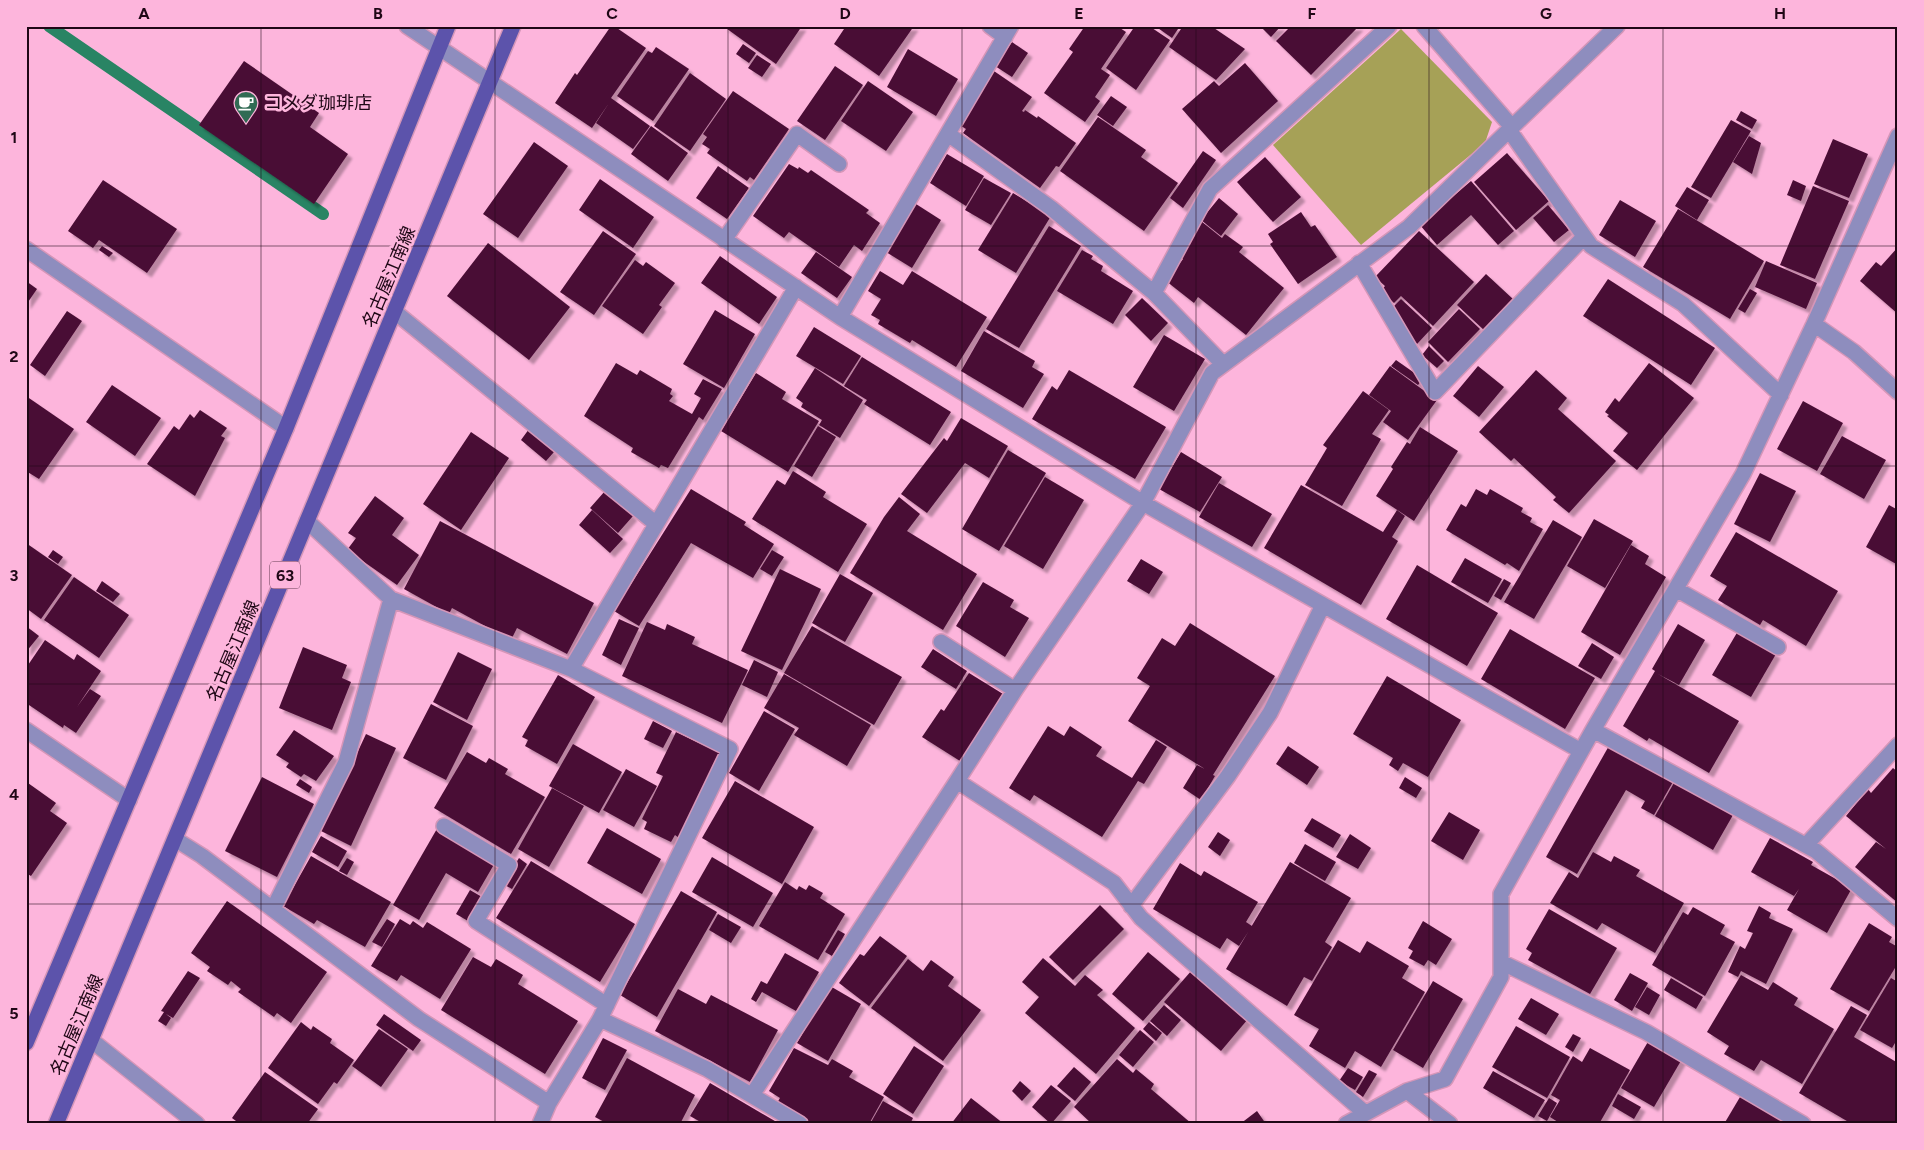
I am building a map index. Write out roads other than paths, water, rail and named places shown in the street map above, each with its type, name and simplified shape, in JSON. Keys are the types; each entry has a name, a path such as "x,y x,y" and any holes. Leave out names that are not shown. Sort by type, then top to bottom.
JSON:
{"main road":[{"path":"26,1043 286,428 448,26"},
{"name":"名古屋江南線","path":"56,1124 513,26"}],"street":[{"path":"407,26 840,317 1143,503 1581,751"},
{"path":"840,317 1008,32 990,26"},
{"path":"1154,293 1210,189 1389,26"},
{"path":"1424,26 1511,129 1591,246 1684,304 1781,395"},
{"path":"752,1095 1015,690 1143,503 1212,373 1409,227 1617,26"},
{"path":"724,240 797,134 839,164"},
{"path":"948,134 1051,208 1154,293 1223,364"},
{"path":"1346,1124 1407,1091 1445,1079 1501,977 1501,894 1593,730 1743,474 1814,324 1898,136"},
{"path":"1359,263 1435,392 1584,237"},
{"path":"26,249 286,428"},
{"path":"571,669 655,523 796,287"},
{"path":"395,312 655,523"},
{"path":"1814,324 1854,352 1898,392"},
{"path":"307,521 391,599 571,669 730,749 603,1012 549,1103 540,1124"},
{"path":"1676,588 1778,648"},
{"path":"273,909 346,762 391,599"},
{"path":"1131,906 1228,776 1270,713 1323,604"},
{"path":"941,642 1015,690"},
{"path":"26,730 128,800"},
{"path":"1593,730 1816,851 1898,920"},
{"path":"1806,845 1898,744"},
{"path":"957,781 1114,883 1141,918 1365,1113"},
{"path":"444,826 509,865 476,921 603,1012 707,1069 800,1124"},
{"path":"175,839 202,856 419,1019 549,1103"},
{"path":"1501,962 1646,1032 1803,1124"},
{"path":"91,1040 198,1124"},
{"path":"1407,1091 1450,1124"}],"waterway":[{"path":"49,26 323,214"}],"place":[{"name":"コメダ珈琲店","path":"246,124"}]}
